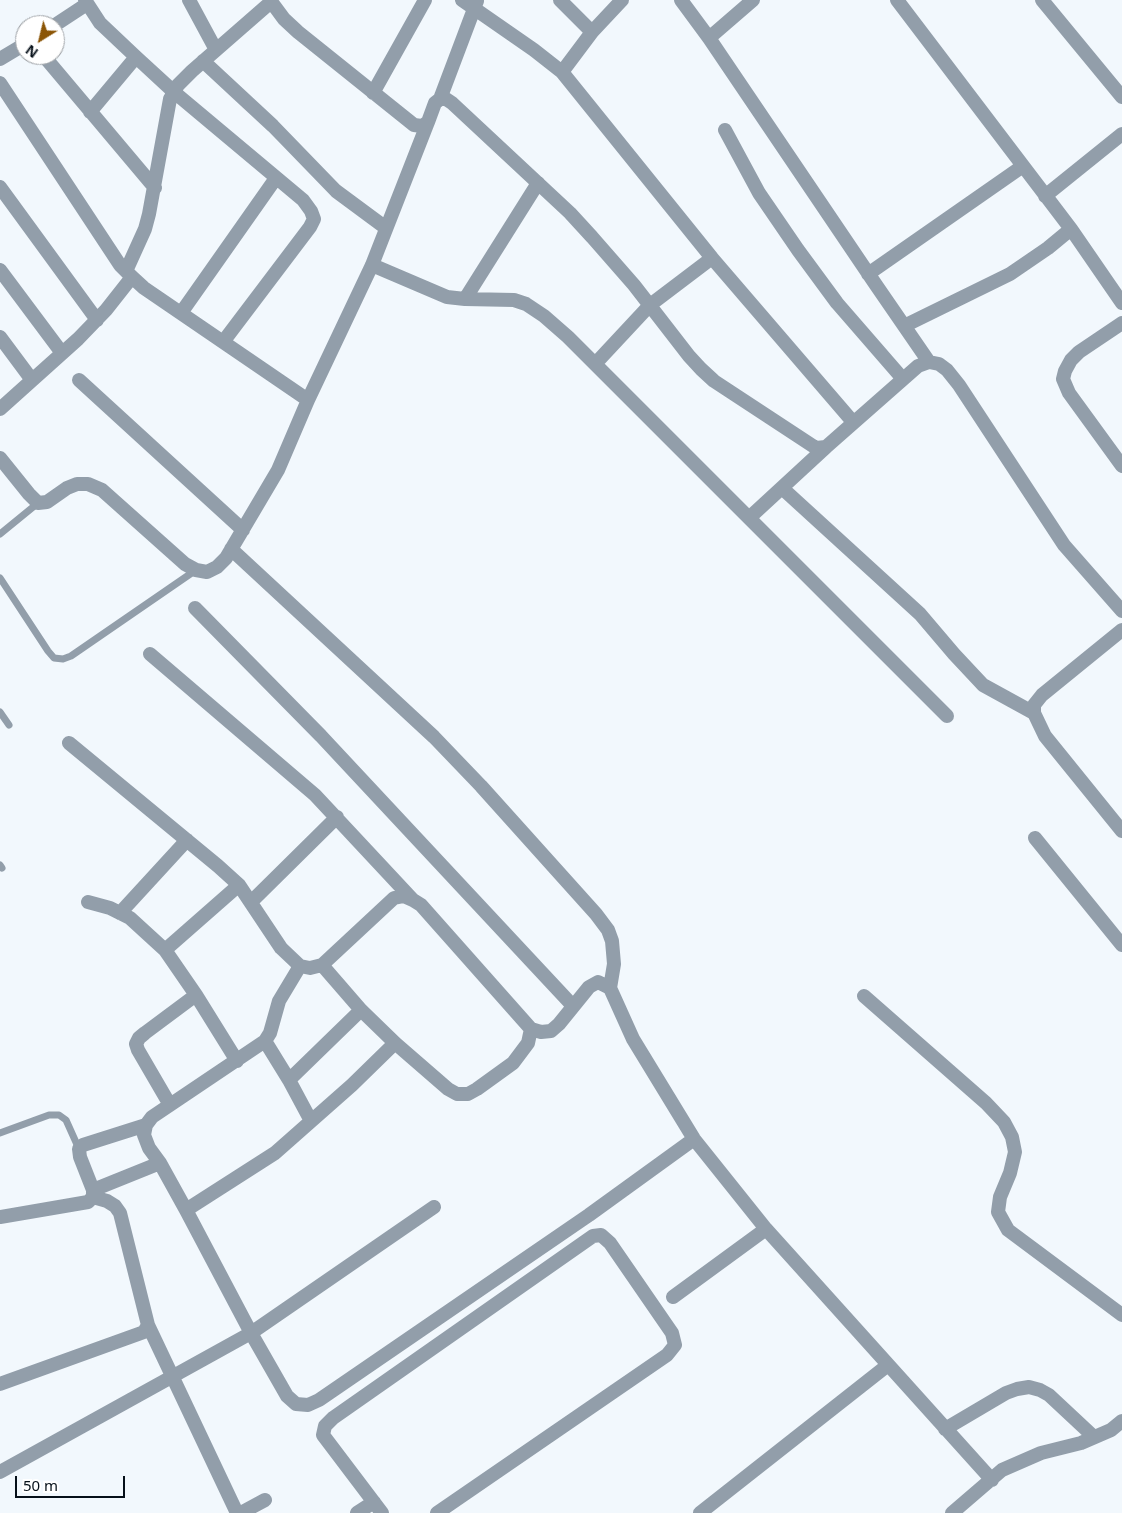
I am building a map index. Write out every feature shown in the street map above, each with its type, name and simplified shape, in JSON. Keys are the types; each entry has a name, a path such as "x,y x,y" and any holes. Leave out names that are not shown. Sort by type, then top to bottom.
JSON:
{"street":[{"path":"189,0 216,50"},
{"path":"374,92 425,0"},
{"path":"560,0 592,32"},
{"path":"562,72 592,32 622,0"},
{"path":"681,0 709,38 929,362"},
{"path":"709,38 753,0"},
{"path":"897,0 1071,229 1122,302"},
{"path":"1042,0 1122,97"},
{"path":"0,409 96,320 129,274 145,229 155,188 170,99 178,85 270,1 284,19 298,32 414,125 422,126 428,122"},
{"path":"65,18 86,2 100,23 136,57 174,92 303,200 311,211 314,219 310,227 223,342"},
{"path":"0,458 38,503 47,502 67,488 77,484 88,484 102,490 185,564 196,570 207,572 217,567 226,558 278,470 308,400 372,264 435,103 440,99 471,2 562,72 712,258 853,422"},
{"path":"0,59 15,50"},
{"path":"90,112 136,57"},
{"path":"203,61 273,126 336,191 386,228"},
{"path":"51,65 155,188"},
{"path":"0,83 129,274 144,288 308,400"},
{"path":"440,99 446,99 452,103 592,238 650,305 689,356 714,381 816,448 826,447"},
{"path":"725,130 759,193 798,250 837,303 903,379"},
{"path":"1045,196 1122,134"},
{"path":"868,274 1023,166"},
{"path":"181,314 276,178"},
{"path":"465,299 538,184"},
{"path":"0,187 96,320"},
{"path":"904,326 1010,274 1048,248 1071,229"},
{"path":"595,364 650,305 712,258"},
{"path":"372,264 447,296 465,299 514,300 526,304 544,316 595,364 947,716"},
{"path":"0,270 62,353"},
{"path":"1122,323 1079,352 1071,360 1063,379 1069,393 1122,466"},
{"path":"0,337 32,380"},
{"path":"750,518 853,422 918,366 929,362 940,364 959,385 1064,545 1122,611"},
{"path":"78,380 243,530"},
{"path":"782,488 920,614 983,685 1034,714"},
{"path":"231,549 441,744 596,914 608,930 612,941 614,964 610,988 634,1039 694,1139 766,1229 992,1480"},
{"path":"194,608 321,736 574,1006"},
{"path":"1122,630 1042,695 1034,705 1034,714 1045,736 1122,832"},
{"path":"150,654 315,795 413,900"},
{"path":"69,743 239,885 281,948 300,966 310,968 322,965 394,898 404,896 421,905 531,1029 540,1032 551,1031 589,987 598,982 610,988"},
{"path":"251,902 337,817"},
{"path":"1035,838 1122,945"},
{"path":"120,913 187,840"},
{"path":"165,950 239,885"},
{"path":"88,902 130,918 165,950 196,995 237,1061"},
{"path":"322,965 361,1010 395,1043 448,1090 457,1094 468,1094 478,1089 513,1063 528,1043 531,1029"},
{"path":"300,966 278,1001 270,1033 264,1041 152,1117 146,1125 144,1135 149,1148 160,1163 186,1210 251,1333 287,1396 296,1404 308,1405 319,1400 581,1220 694,1139"},
{"path":"170,1105 136,1044 145,1033 196,995"},
{"path":"864,996 986,1102 1004,1122 1012,1137 1015,1152 1010,1173 1000,1197 998,1212 1008,1230 1122,1315"},
{"path":"289,1080 361,1010"},
{"path":"264,1041 289,1080 311,1121"},
{"path":"186,1210 275,1153 395,1043"},
{"path":"146,1125 83,1146 78,1150 93,1194 115,1206 120,1212 148,1325 237,1513"},
{"path":"0,1217 88,1202 93,1194 160,1163"},
{"path":"0,1472 251,1333 434,1207"},
{"path":"673,1298 766,1229"},
{"path":"357,1513 378,1508 323,1435 325,1426 332,1418 593,1236 601,1235 610,1243 672,1333 675,1345 667,1355 437,1513"},
{"path":"0,1384 144,1332 148,1325"},
{"path":"700,1513 888,1364"},
{"path":"946,1429 1006,1393 1029,1387 1049,1395 1094,1437"},
{"path":"952,1513 1002,1470 1041,1453 1082,1443 1111,1430 1122,1421"},
{"path":"241,1513 265,1500"}],"lane":[{"path":"0,534 38,503"},
{"path":"0,578 48,651 54,658 63,659 72,656 196,570"},
{"path":"0,712 9,725"},
{"path":"0,1132 49,1116 59,1115 66,1120 78,1150"}]}
